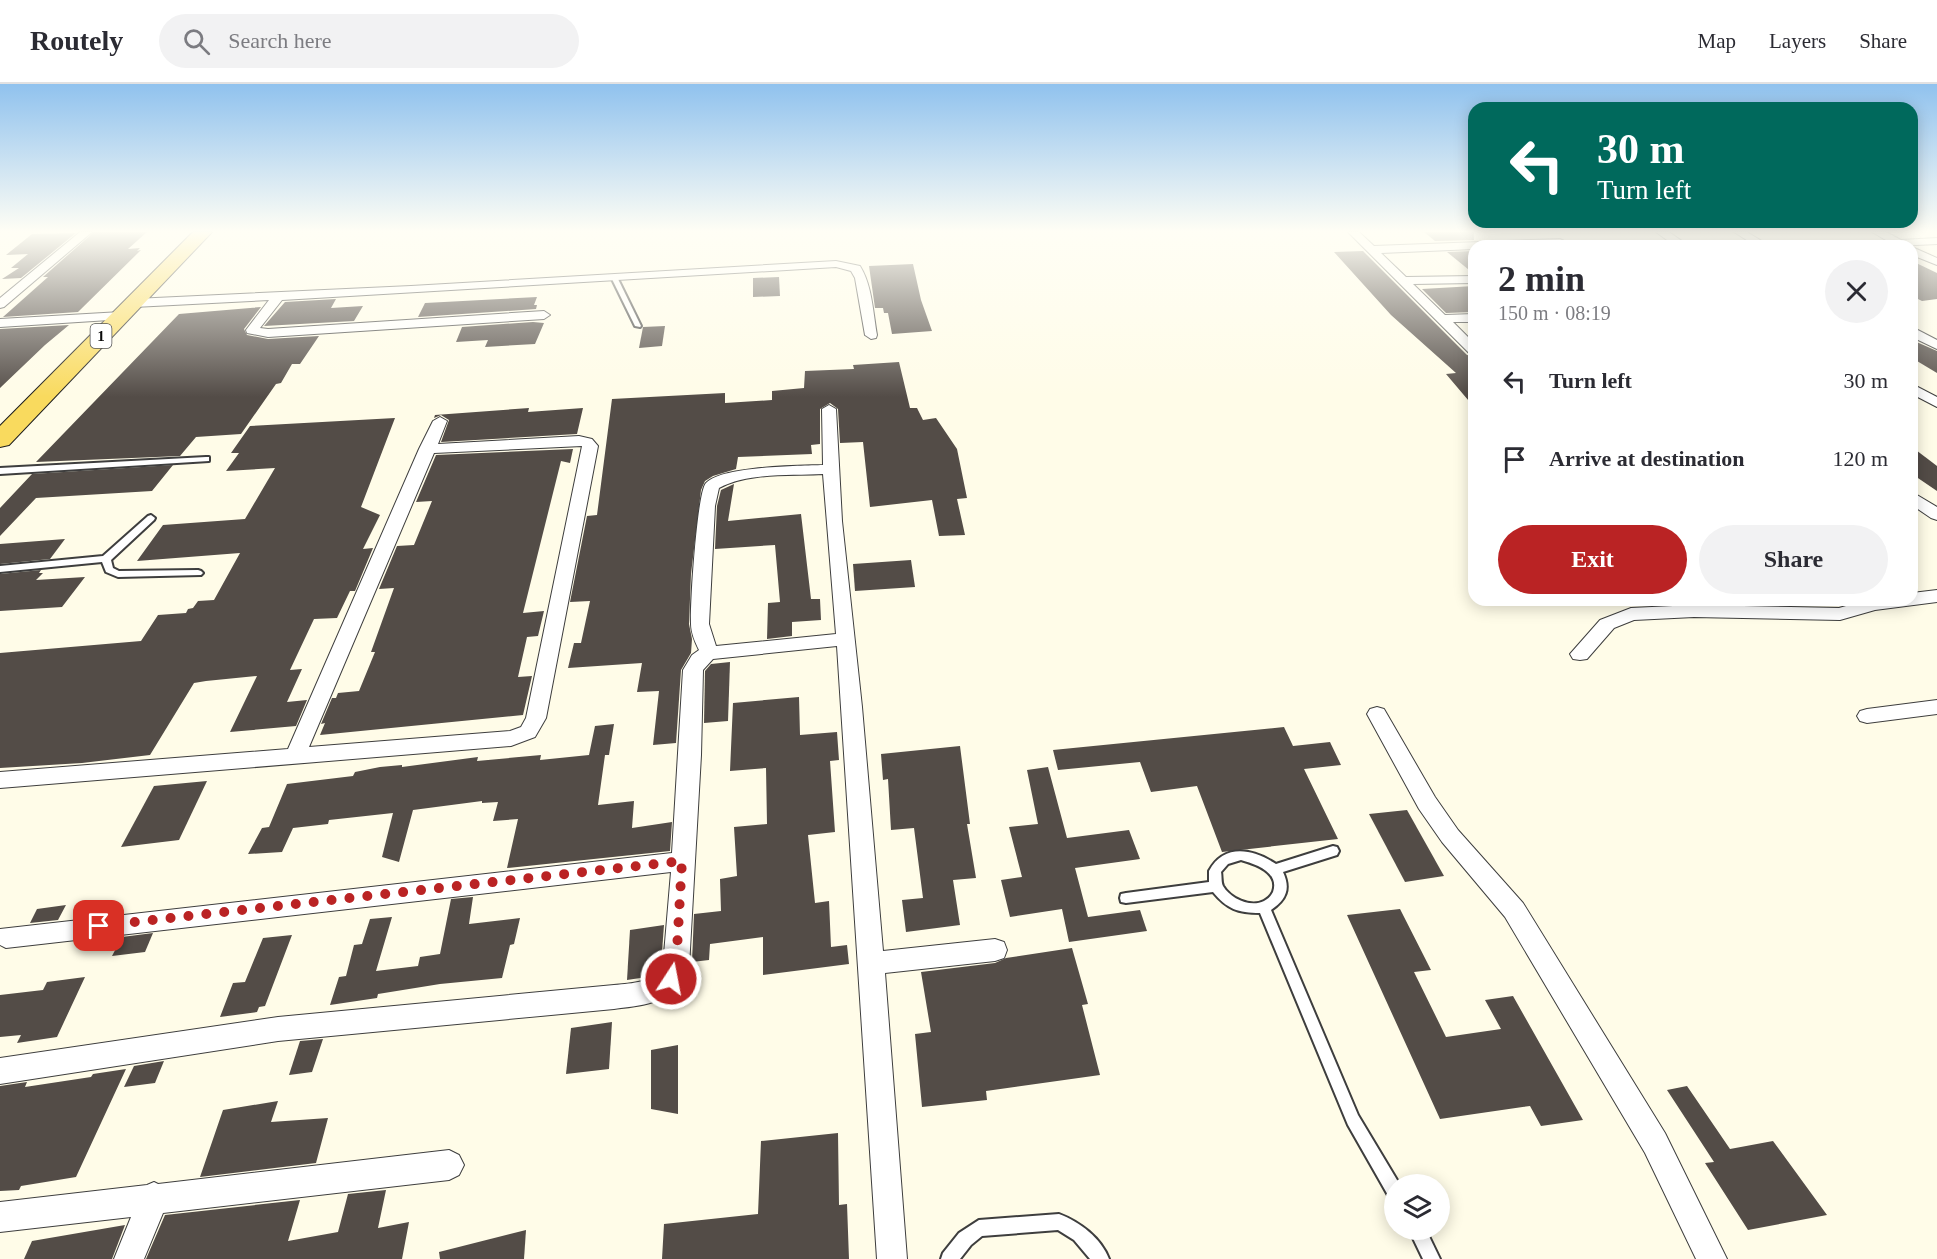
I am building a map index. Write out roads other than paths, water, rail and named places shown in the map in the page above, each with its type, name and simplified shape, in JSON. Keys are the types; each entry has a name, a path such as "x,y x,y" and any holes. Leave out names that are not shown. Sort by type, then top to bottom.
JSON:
{"main road":[{"name":"1","path":"0,440 150,287"}],"street":[{"path":"0,304 21,287"},
{"path":"0,323 278,297 449,287"},
{"path":"863,287 871,336"},
{"path":"1411,287 1468,344"},
{"path":"278,297 252,330 279,332 544,315"},
{"path":"1443,319 1468,318"},
{"path":"1918,334 1937,345"},
{"path":"1918,392 1937,403"},
{"path":"829,409 829,470 846,639 872,963 892,1259"},
{"path":"295,756 440,422"},
{"path":"0,780 511,738 528,732 536,718 590,446 587,442 579,441 428,449"},
{"path":"709,652 700,624 707,506 712,486 723,479 740,476 829,470"},
{"path":"1918,501 1937,515"},
{"path":"1918,598 1937,596"},
{"path":"1580,654 1607,624 1631,614 1664,612 1840,614 1867,606"},
{"path":"0,1071 278,1029 614,997 661,988 671,979 676,967 693,670 699,660 709,652 728,653 846,639"},
{"path":"1867,716 1937,708"},
{"path":"1377,714 1427,803 1450,836 1514,910 1655,1143 1712,1259"},
{"path":"6,937 682,861"},
{"path":"872,963 995,950"},
{"path":"0,1217 154,1197 449,1165"},
{"path":"129,1259 154,1197"}],"lane":[{"path":"619,287 638,326"},
{"path":"0,471 206,459"},
{"path":"0,569 106,559 151,518"},
{"path":"106,559 109,570 118,574 198,573"},
{"path":"1274,870 1334,851"},
{"path":"1241,855 1259,859 1274,870 1281,885 1277,899 1264,908 1245,908 1227,900 1216,886 1215,871 1224,860 1241,855"},
{"path":"1126,898 1216,886"},
{"path":"1264,908 1353,1120 1385,1174"},
{"path":"949,1259 965,1239 979,1228 1059,1222 1080,1234 1101,1259"},
{"path":"1422,1240 1432,1259"}]}
